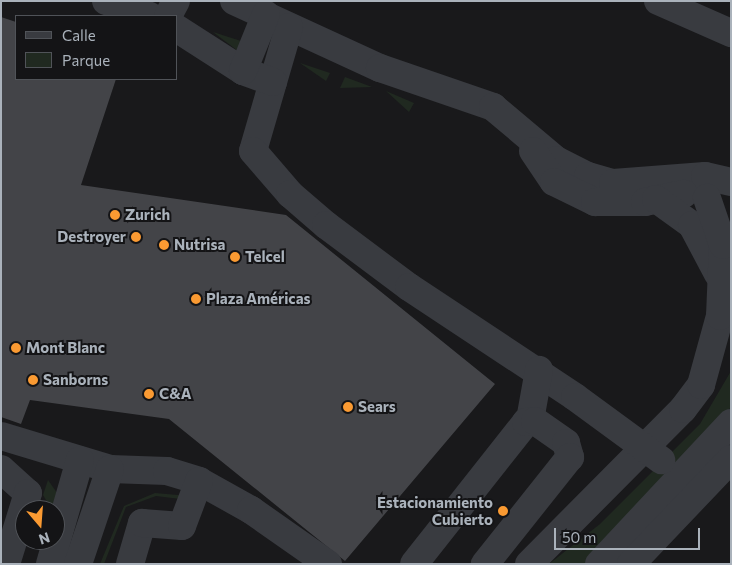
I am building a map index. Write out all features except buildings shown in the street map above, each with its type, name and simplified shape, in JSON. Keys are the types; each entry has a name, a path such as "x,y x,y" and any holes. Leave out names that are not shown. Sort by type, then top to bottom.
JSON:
{"street":[{"path":"106,1 147,15"},
{"path":"169,15 176,1"},
{"path":"234,1 380,68 475,98 526,133 568,192 594,202 656,199 681,194 707,198 731,214"},
{"path":"658,1 731,33"},
{"path":"243,71 277,21"},
{"path":"277,21 273,82 253,151 290,194 409,287 539,370 671,468"},
{"path":"178,29 243,71 273,82"},
{"path":"552,167 614,183 705,176 731,182"},
{"path":"530,564 683,409 701,385 720,316 720,280 727,243 707,198"},
{"path":"656,199 692,225 720,280"},
{"path":"414,564 530,420 539,370"},
{"path":"485,564 570,457 566,443 530,420"},
{"path":"599,564 671,468 731,423"},
{"path":"1,436 110,469 167,471 199,481 251,510 328,564"},
{"path":"631,564 731,459"},
{"path":"50,564 80,460"},
{"path":"1,469 28,493 6,564"},
{"path":"78,564 110,469"},
{"path":"130,564 142,523 182,526 199,481"}],"green space":[{"path":"213,32 241,41 238,51"},
{"path":"300,63 330,73 326,81"},
{"path":"345,77 372,87 340,88"},
{"path":"386,91 414,103 409,112"},
{"path":"731,371 731,407 589,564 549,564 600,524 700,424"},
{"path":"48,480 62,500 46,500 43,495"},
{"path":"155,493 189,496 189,500 156,496 126,507 104,564 100,564 124,506"}],"place":[{"name":"Zurich","path":"115,215"},
{"name":"Destroyer","path":"136,237"},
{"name":"Nutrisa","path":"164,245"},
{"name":"Telcel","path":"235,257"},
{"name":"Plaza Américas","path":"196,299"},
{"name":"Mont Blanc","path":"16,348"},
{"name":"Sanborns","path":"33,380"},
{"name":"C&A","path":"149,394"},
{"name":"Sears","path":"348,407"},
{"name":"Estacionamiento Cubierto","path":"503,511"}]}
